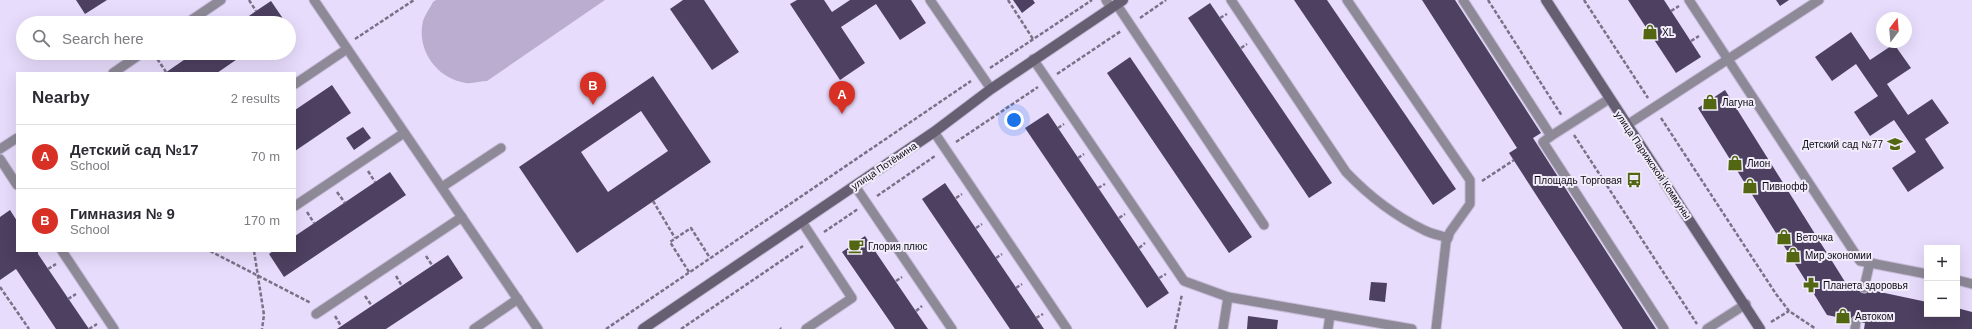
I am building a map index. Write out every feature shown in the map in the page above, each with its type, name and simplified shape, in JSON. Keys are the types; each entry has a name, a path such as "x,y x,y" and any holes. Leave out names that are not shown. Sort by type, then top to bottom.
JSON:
{"street":[{"name":"улица Парижской Коммуны","path":"1546,0 1746,304 1764,327"},
{"name":"улица Потёмина","path":"643,329 934,132 991,89 1114,3"}],"lane":[{"path":"197,16 221,0"},
{"path":"314,0 538,329"},
{"path":"930,0 991,89"},
{"path":"1231,0 1351,177 1361,188 1393,212 1424,231 1448,238"},
{"path":"1347,0 1470,180 1470,204 1450,232 1448,238 1436,329"},
{"path":"1463,0 1551,136"},
{"path":"1689,0 1860,260 1924,273"},
{"path":"1627,125 1819,0"},
{"path":"1114,3 1264,225"},
{"path":"296,83 346,47"},
{"path":"114,72 132,60"},
{"path":"1033,60 1184,281 1228,297 1412,329"},
{"path":"1610,99 1543,142 1664,329"},
{"path":"934,132 1067,329"},
{"path":"296,205 404,133"},
{"path":"0,149 16,139"},
{"path":"442,188 501,148"},
{"path":"0,159 16,183"},
{"path":"855,186 952,329"},
{"path":"319,312 462,217"},
{"path":"802,222 852,298 806,329"},
{"path":"63,252 114,329"},
{"path":"1864,288 1870,262"},
{"path":"1960,281 1972,284"},
{"path":"1222,329 1228,297"},
{"path":"474,329 518,300"},
{"path":"1707,329 1746,304"},
{"path":"1328,329 1330,315"}],"path":[{"path":"249,0 256,11"},
{"path":"346,47 414,0"},
{"path":"1008,0 1033,39"},
{"path":"606,329 1092,0"},
{"path":"681,329 1166,0"},
{"path":"1488,0 1701,329"},
{"path":"1584,0 1776,294 1789,311 1816,329"},
{"path":"158,60 166,72"},
{"path":"1470,189 1514,160"},
{"path":"653,202 675,238"},
{"path":"689,272 670,242 675,238 691,228 710,258"},
{"path":"212,252 258,276 319,312"},
{"path":"254,252 264,315 262,329"},
{"path":"1175,329 1184,281"},
{"path":"0,287 29,329"},
{"path":"1764,327 1789,311"}],"shaded area":[{"path":"436,0 605,0 487,81 466,83 446,76 431,61 426,52 422,32 423,21 433,2"}],"building":[{"path":"76,0 107,0 85,14"},
{"path":"683,0 704,0 739,52 712,70 670,9"},
{"path":"797,0 824,0 832,12 850,0 911,0 926,23 900,40 876,4 841,27 865,63 840,80 790,4"},
{"path":"1013,0 1033,0 1035,3 1022,13"},
{"path":"1294,0 1327,0 1456,189 1433,205"},
{"path":"1422,0 1455,0 1541,133 1533,138 1656,329 1623,329 1509,153 1517,148"},
{"path":"1628,0 1664,0 1701,57 1676,73"},
{"path":"1776,0 1789,0 1780,6"},
{"path":"271,1 281,16 249,16"},
{"path":"1210,3 1332,183 1309,198 1188,18"},
{"path":"1851,32 1870,60 1888,48 1897,48 1911,68 1887,84 1908,115 1932,99 1949,123 1925,139 1944,168 1908,192 1892,168 1916,152 1894,120 1870,136 1854,112 1878,96 1856,64 1832,81 1815,57"},
{"path":"1130,57 1252,237 1229,253 1107,73"},
{"path":"184,60 236,60 218,72 166,72"},
{"path":"653,76 711,162 577,253 519,167","holes":["641,111 668,151 608,192 581,152"]},
{"path":"332,85 351,113 296,150 296,109"},
{"path":"1725,90 1847,285 1924,301 1924,317 1960,317 1960,309 1972,312 1972,329 1864,329 1865,323 1827,315 1698,108"},
{"path":"1048,113 1169,293 1147,308 1025,128"},
{"path":"363,127 371,138 354,150 346,138"},
{"path":"390,172 406,195 284,277 269,254 272,252 296,252 296,235"},
{"path":"945,183 1044,329 1010,329 922,199"},
{"path":"10,210 16,219 16,252 38,252 89,329 56,329 16,269 0,280 0,217"},
{"path":"865,236 928,329 895,329 842,252"},
{"path":"448,255 463,278 386,329 337,329"},
{"path":"1371,282 1387,283 1385,302 1369,300"},
{"path":"1248,316 1278,320 1277,329 1247,329"}],"place":[{"name":"XL","path":"1650,32"},
{"name":"Лагуна","path":"1710,102"},
{"name":"Гимназия № 9","path":"593,105"},
{"name":"Детский сад №17","path":"842,114"},
{"name":"Детский сад №77","path":"1895,144"},
{"name":"Лион","path":"1735,163"},
{"name":"Площадь Торговая","path":"1634,180"},
{"name":"Пивнофф","path":"1750,186"},
{"name":"Веточка","path":"1784,237"},
{"name":"Глория плюс","path":"856,246"},
{"name":"Мир экономии","path":"1793,255"},
{"name":"Планета здоровья","path":"1811,285"},
{"name":"Автоком","path":"1843,316"}]}
